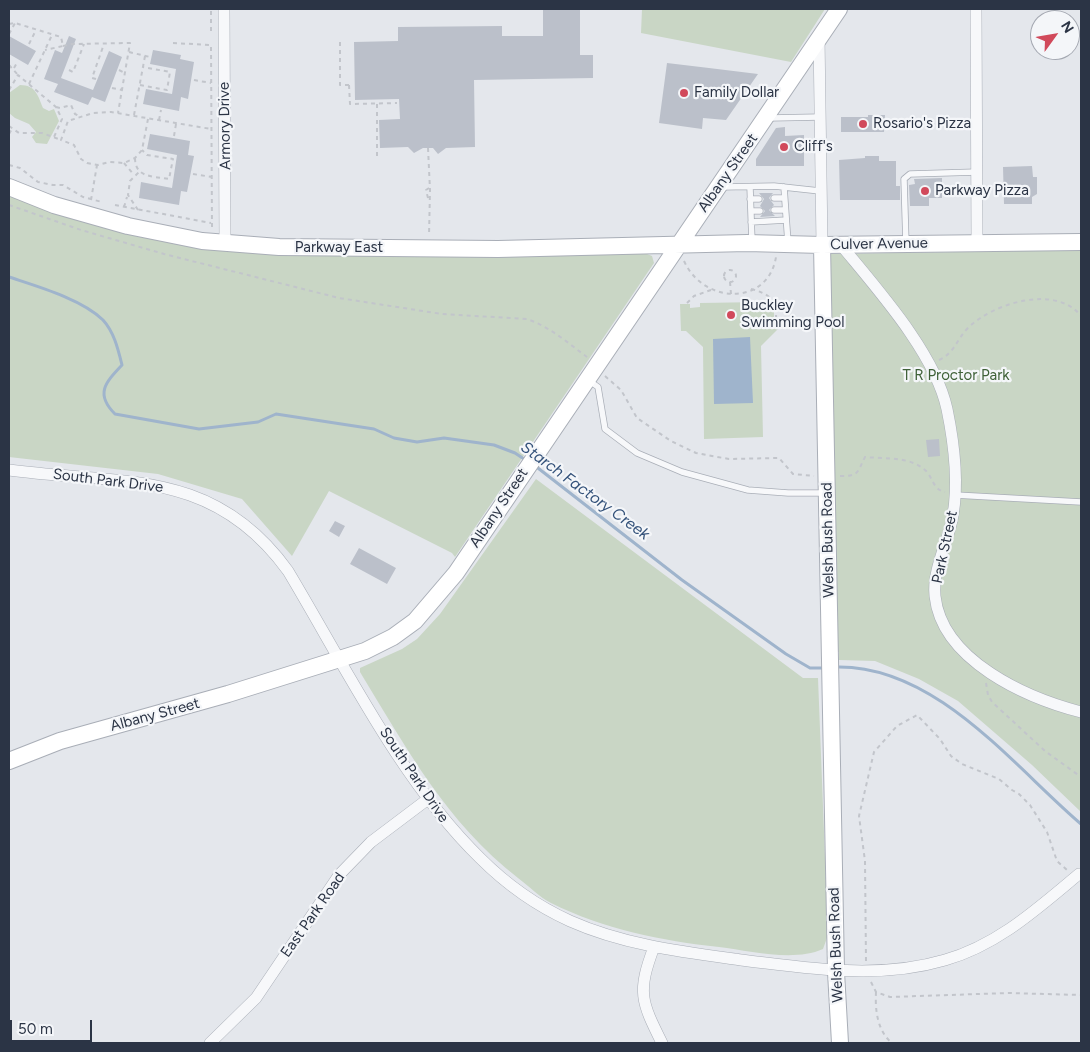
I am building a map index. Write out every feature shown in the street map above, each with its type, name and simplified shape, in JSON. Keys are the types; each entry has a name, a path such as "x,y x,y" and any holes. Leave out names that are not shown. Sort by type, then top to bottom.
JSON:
{"street":[{"name":"Armory Drive","path":"224,9 225,244"},
{"path":"976,9 977,242"},
{"name":"Albany Street","path":"9,760 60,741 228,694 365,651 393,637 416,621 456,573 680,253 718,187 766,118 835,12"},
{"name":"Welsh Bush Road","path":"820,37 820,191 836,972 840,1043"},
{"name":"Parkway East","path":"9,187 54,205 128,226 225,244 280,247 680,253"},
{"name":"Culver Avenue","path":"680,253 752,244 841,245 1081,242"},
{"name":"Park Street","path":"841,245 914,340 928,365 946,407 955,467 955,494 953,515 937,575 935,595 940,614 950,634 964,652 997,679 1047,703 1081,712"},
{"name":"South Park Drive","path":"9,470 157,485 197,496 223,508 249,528 278,557 428,799 443,820 480,859 507,883 572,922 654,947 836,972 913,968 947,960 993,940 1018,924 1080,874"},
{"name":"East Park Road","path":"210,1043 256,998 339,875 371,842 428,799"},
{"path":"654,947 645,971 642,992 651,1022 662,1043"}],"lane":[{"path":"766,118 820,117"},
{"path":"906,244 904,179 906,176 910,174 977,172"},
{"path":"750,186 752,244"},
{"path":"718,187 784,187 820,191"},
{"path":"784,187 788,244"},
{"path":"750,199 759,198"},
{"path":"774,198 784,198"},
{"path":"774,210 785,210"},
{"path":"751,211 760,211"},
{"path":"751,222 786,220"},
{"path":"594,377 598,387 605,429 637,453 682,472 748,490 788,493 827,492"},
{"path":"955,494 1081,502"}],"path":[{"path":"211,9 211,31"},
{"path":"9,24 15,23 61,37 63,46"},
{"path":"9,34 15,23"},
{"path":"28,44 36,30"},
{"path":"29,84 52,35"},
{"path":"340,42 340,85 350,85 350,104 397,103"},
{"path":"173,43 211,45 212,230"},
{"path":"45,50 84,44 130,44 118,113"},
{"path":"69,70 74,72 84,44"},
{"path":"96,79 92,78 104,44"},
{"path":"128,52 150,57"},
{"path":"134,116 145,56"},
{"path":"14,69 18,61"},
{"path":"9,65 56,107 62,119 68,121 100,112 118,113 212,129"},
{"path":"140,85 167,90 169,80 170,72 143,67"},
{"path":"118,70 125,73"},
{"path":"9,90 18,75"},
{"path":"169,80 173,81"},
{"path":"194,80 211,83"},
{"path":"112,88 122,90"},
{"path":"56,107 60,108 70,105 72,101"},
{"path":"377,104 377,159"},
{"path":"70,105 75,114 81,117"},
{"path":"159,120 162,110"},
{"path":"9,126 24,134 42,133 74,145 82,159 87,163 97,165 109,162 124,163 135,158 142,150 148,118"},
{"path":"54,137 62,119"},
{"path":"61,140 68,121"},
{"path":"174,136 176,123"},
{"path":"9,134 12,129"},
{"path":"428,148 429,238"},
{"path":"139,172 169,179 173,159 147,155 142,150"},
{"path":"135,158 139,172"},
{"path":"124,163 134,176"},
{"path":"9,165 20,168 38,182 63,185 91,200 102,202"},
{"path":"91,200 97,165"},
{"path":"124,207 130,181 139,172"},
{"path":"193,174 212,177"},
{"path":"128,195 138,210"},
{"path":"9,205 155,252 339,298 442,314 527,319 539,323 555,333 589,358"},
{"path":"115,205 212,224"},
{"path":"680,253 694,279 711,290 731,295 751,289 767,276 776,257"},
{"path":"730,282 734,280 736,275 730,270 726,272 725,277 730,282 731,295"},
{"path":"751,289 770,296 776,306 776,317"},
{"path":"687,303 694,296 711,290"},
{"path":"928,365 946,356 967,328 975,321 1028,299 1052,300 1076,309 1081,316"},
{"path":"594,377 605,376 621,390 637,418 652,430 679,445 696,452 730,459 779,458 793,474 819,476"},
{"path":"833,476 853,476 859,472 865,457 911,461 926,470 940,492 955,494"},
{"path":"983,667 988,696 992,702 1045,751 1081,777"},
{"path":"892,1043 884,1035 880,1025 875,1010 876,992 867,971 864,861 859,816 874,752 897,726 917,715 940,739 951,756 962,764 999,779 1019,794 1030,805 1047,832 1057,861 1068,870 1080,874"},
{"path":"876,992 890,998 1008,993 1081,995"}],"green space":[{"path":"642,9 825,9 791,62 641,33"},
{"path":"20,85 30,87 36,92 43,108 49,111 54,109 59,121 47,144 36,143 32,137 36,132 29,124 9,113 9,93"},
{"path":"9,194 103,227 167,242 233,251 266,254 647,254 652,256 654,263 455,557 452,553 329,491 292,556 242,499 158,474 9,457"},
{"name":"T R Proctor Park","path":"1081,250 1081,812 1032,765 958,701 919,679 875,661 839,660 839,652 836,652 830,254"},
{"path":"762,302 762,305 770,305 774,308 774,318 778,318 778,329 761,346 763,437 704,439 703,347 686,331 681,331 680,304 690,304 690,308 700,307 700,303"},
{"path":"536,479 803,678 818,678 828,935 823,949 799,955 786,955 758,953 676,941 612,927 551,903 538,895 492,856 470,833 430,783 394,729 360,672 360,668 402,649 417,639 440,614"}],"water":[{"path":"750,337 753,403 714,404 713,339"}],"building":[{"path":"543,9 580,9 580,55 593,55 593,78 474,80 475,147 446,148 438,154 433,148 423,148 414,153 408,147 380,148 379,120 400,119 399,99 355,100 354,42 398,41 398,27 502,26 502,36 543,36"},
{"path":"9,36 36,51 28,65 9,54"},
{"path":"69,36 76,39 61,78 93,90 109,51 122,57 105,102 92,97 88,105 54,92 58,84 44,79 55,50 62,53"},
{"path":"153,50 181,55 180,59 194,62 188,99 181,97 179,111 143,104 146,89 172,94 176,69 150,64"},
{"path":"667,63 758,74 726,120 703,118 702,129 659,123"},
{"name":"Rosario's Pizza","path":"868,115 885,115 884,132 841,132 841,117 868,117"},
{"name":"Cliff's","path":"785,127 785,136 804,135 804,166 756,166 756,159 776,128"},
{"path":"150,134 190,141 188,155 194,156 187,192 181,191 179,205 139,198 141,182 172,188 177,155 147,149"},
{"path":"865,156 879,156 879,161 896,161 896,186 900,186 900,200 840,200 839,160 865,158"},
{"path":"1032,166 1033,177 1037,177 1037,194 1032,197 1032,204 1004,204 1003,167"},
{"name":"Parkway Pizza","path":"942,178 942,198 929,198 929,206 910,206 909,185 915,184 914,179"},
{"path":"759,193 773,193 769,198 774,205 769,210 775,216 760,217 765,211 760,206 764,199"},
{"path":"939,439 940,456 928,457 926,440"},
{"path":"335,521 345,526 339,537 329,531"},
{"path":"359,548 396,568 387,584 350,564"}],"waterway":[{"name":"Starch Factory Creek","path":"9,277 71,300 94,312 107,325 115,341 122,365 107,383 104,394 105,400 115,414 199,429 258,422 276,414 374,429 394,438 417,442 444,438 494,445 515,453 527,461"},
{"name":"Starch Factory Creek","path":"534,465 682,580 786,654 810,668 826,668"},
{"name":"Starch Factory Creek","path":"835,667 871,670 906,682 939,700 970,722 1081,824"}],"place":[{"name":"Family Dollar","path":"684,93"},
{"name":"Rosario's Pizza","path":"863,124"},
{"name":"Cliff's","path":"784,147"},
{"name":"Parkway Pizza","path":"925,191"},
{"name":"Buckley Swimming Pool","path":"731,315"}]}
